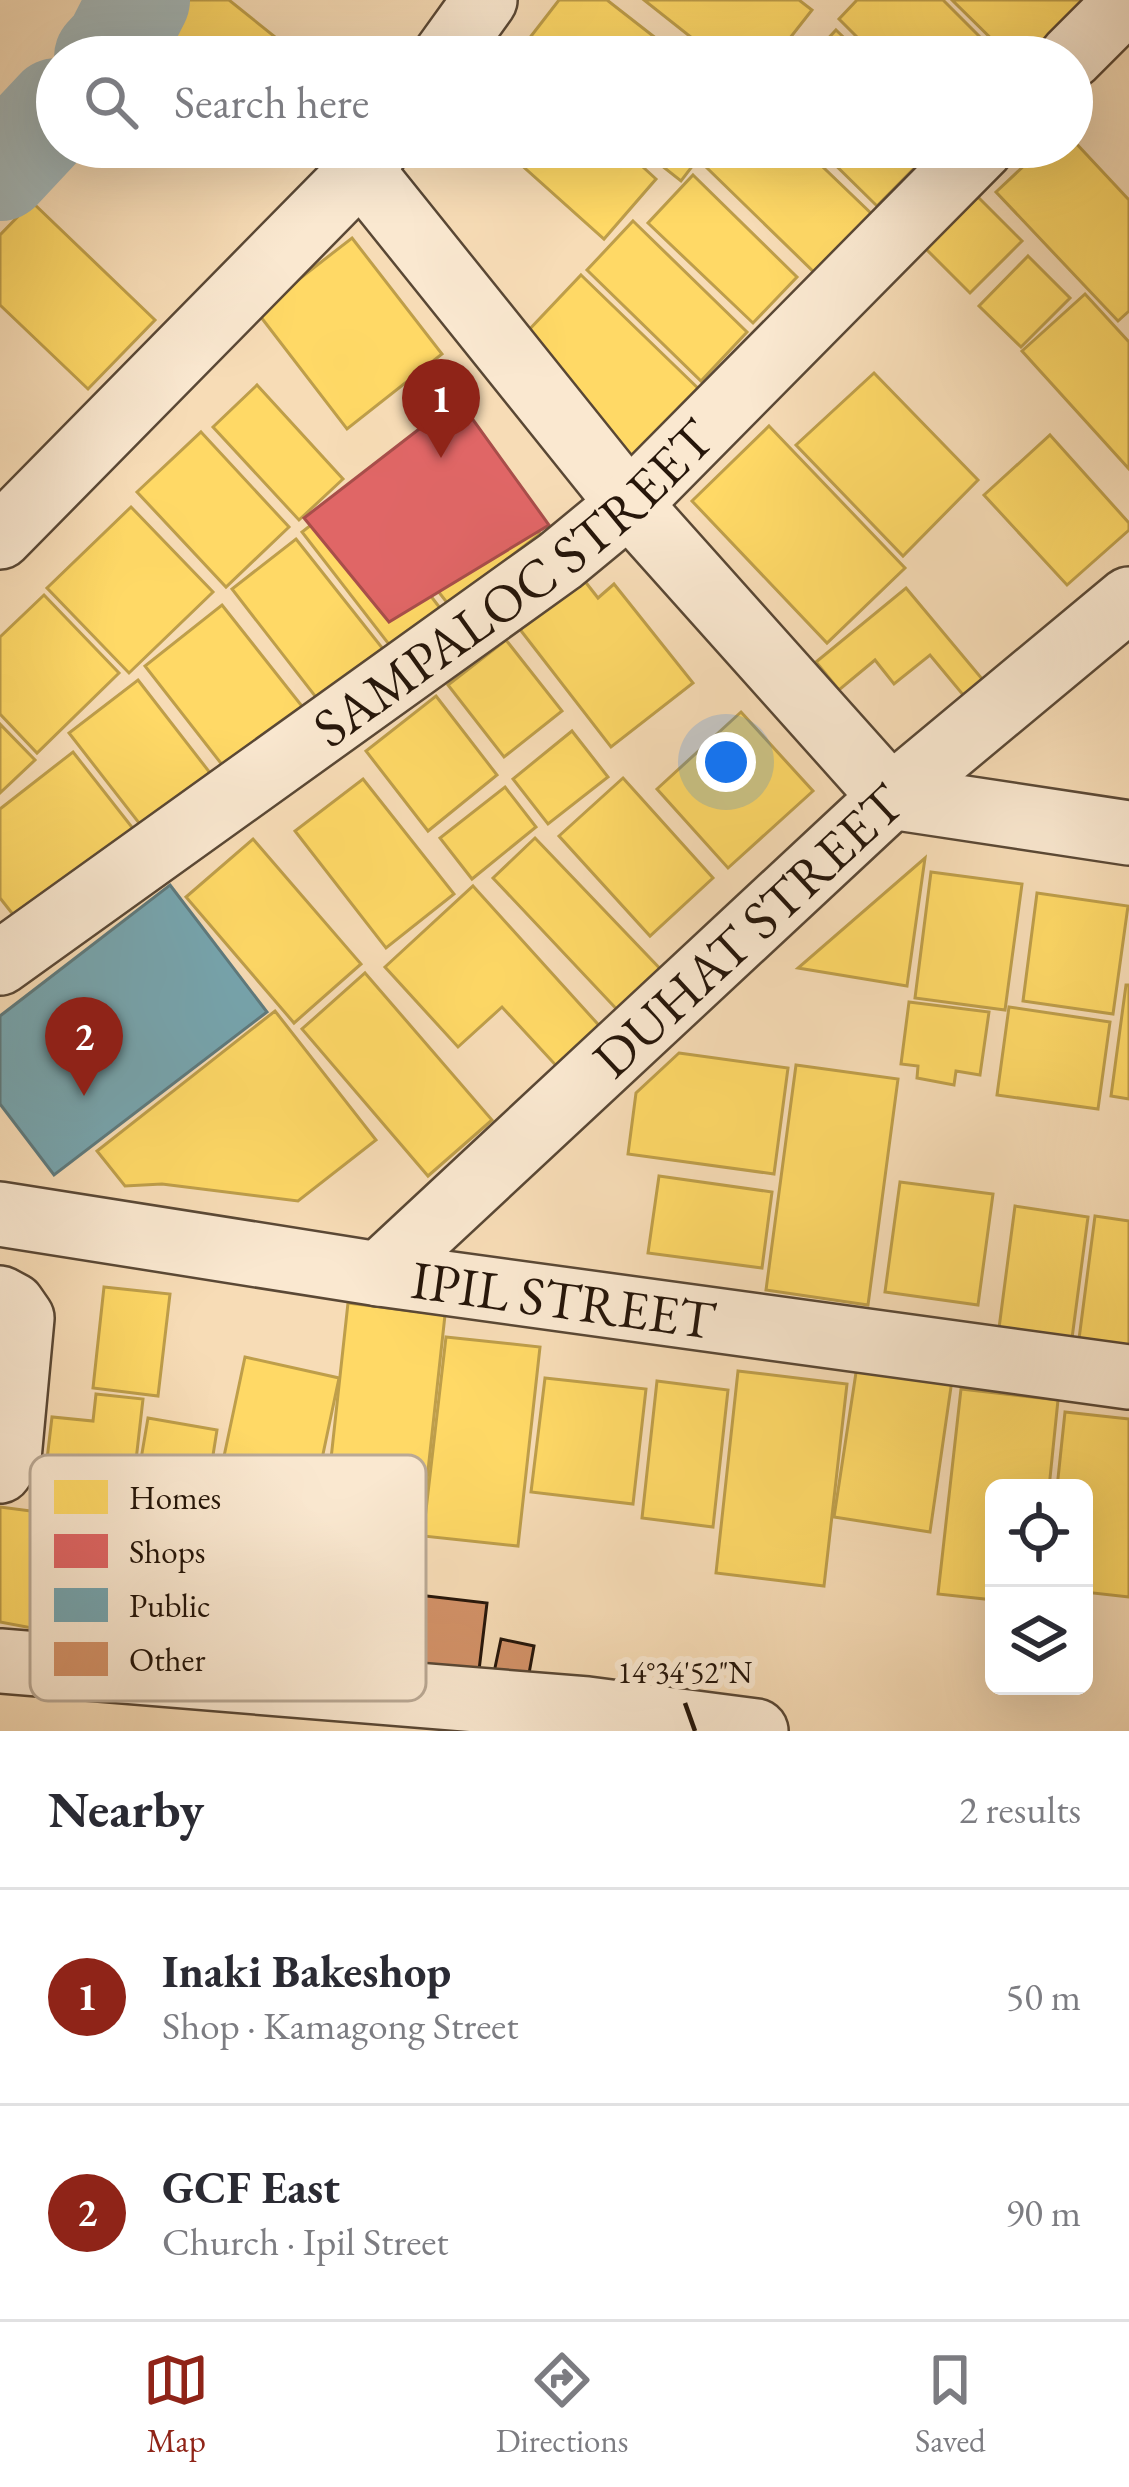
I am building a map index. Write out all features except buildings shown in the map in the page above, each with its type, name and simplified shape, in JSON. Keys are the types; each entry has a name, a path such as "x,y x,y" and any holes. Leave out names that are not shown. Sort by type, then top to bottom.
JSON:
{"street":[{"path":"459,36 485,0"},
{"path":"1092,36 1128,0"},
{"path":"0,537 361,168"},
{"path":"377,168 628,503 891,796 1129,833"},
{"name":"SAMPALOC STREET","path":"0,963 560,560 628,503 961,168"},
{"name":"DUHAT STREET","path":"379,1274 891,796 1129,599"},
{"name":"IPIL STREET","path":"0,1214 379,1274 1129,1377"},
{"path":"0,1298 22,1318 9,1458 0,1471"},
{"path":"0,1661 30,1663"},
{"path":"426,1696 587,1709 756,1731"}],"waterway":[{"path":"121,36 139,0"},
{"path":"0,170 36,131"}],"place":[{"name":"Inaki Bakeshop","path":"441,458"},
{"name":"GCF East","path":"84,1096"}]}
